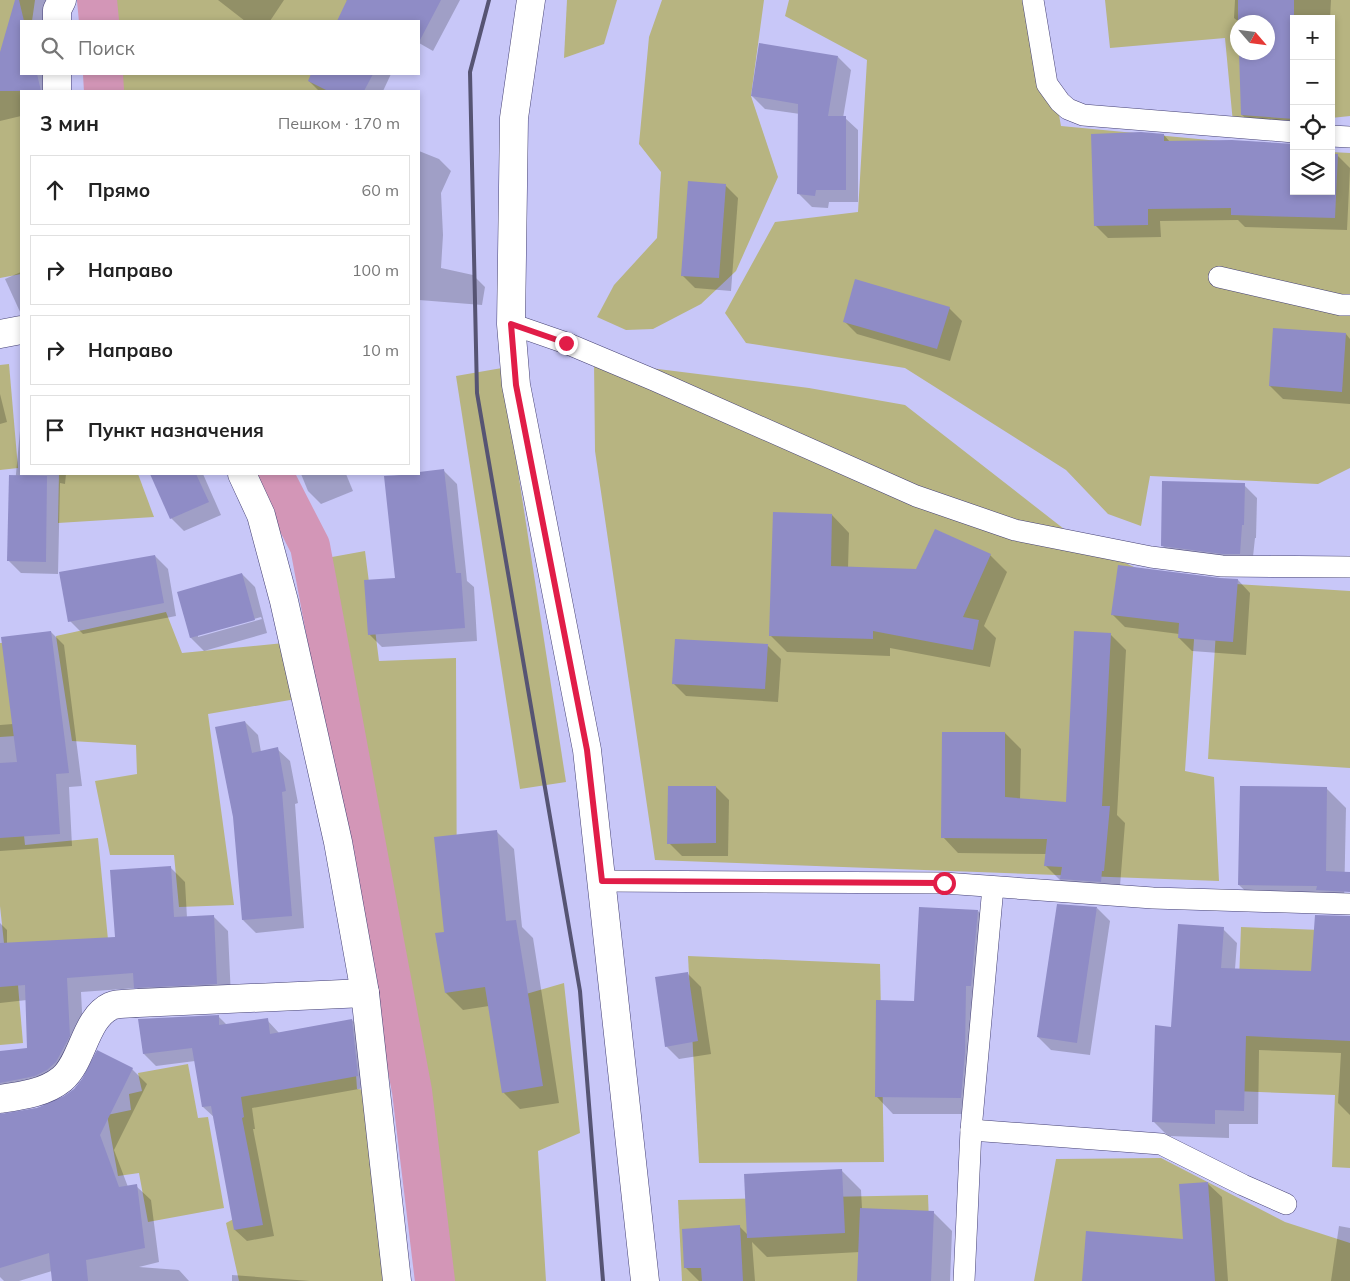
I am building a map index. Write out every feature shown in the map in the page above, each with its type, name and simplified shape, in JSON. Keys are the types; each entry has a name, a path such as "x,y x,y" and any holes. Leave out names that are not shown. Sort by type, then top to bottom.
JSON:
{"street":[{"path":"57,20 57,10 62,0"},
{"path":"531,0 514,118 511,324 516,385 587,750 644,1257 645,1281"},
{"path":"57,75 57,90"},
{"path":"0,334 20,330"},
{"path":"242,475 261,515 284,601 338,842 365,992 397,1281"},
{"path":"0,1099 25,1096 49,1087 62,1079 71,1069 102,1012 112,1005 365,992"}],"lane":[{"path":"1033,0 1047,84 1060,102 1068,109 1083,115 1290,132"},
{"path":"1335,136 1350,137"},
{"path":"1219,277 1341,305 1350,305"},
{"path":"511,324 566,343 654,380 916,496 1015,530 1151,557 1222,566 1350,567"},
{"path":"602,881 944,883 1153,898 1350,904"},
{"path":"964,1281 971,1130 993,887"},
{"path":"971,1130 1161,1144 1286,1204"}],"shaded area":[{"path":"0,0 35,0 32,20 20,20 20,75 23,75 22,80 26,90 20,90 20,274 0,278"},
{"path":"112,0 355,0 352,20 113,20"},
{"path":"567,0 617,0 604,44 564,58"},
{"path":"662,0 764,0 751,96 778,177 736,271 701,304 653,329 626,330 597,317 614,285 657,238 661,172 639,144 649,37"},
{"path":"789,0 1038,0 1061,126 1290,148 1290,195 1335,195 1335,152 1350,153 1350,468 1318,484 1150,476 1141,526 1108,514 1066,470 905,368 746,343 725,313 775,222 858,212 867,60 785,16"},
{"path":"1105,0 1350,0 1350,116 1335,118 1335,15 1290,15 1290,120 1233,123 1225,38 1110,48"},
{"path":"115,75 344,75 337,90 116,90"},
{"path":"594,361 809,388 905,405 1082,543 1197,596 1185,771 1214,777 1219,881 655,860 595,451"},
{"path":"9,364 18,468 0,470 0,365"},
{"path":"502,368 566,782 520,789 456,376"},
{"path":"59,475 138,475 154,517 58,523"},
{"path":"365,551 379,661 456,658 457,947 505,1000 564,983 580,1133 538,1151 546,1281 446,1281 423,1085 382,854 321,559"},
{"path":"1219,583 1350,591 1350,768 1208,759"},
{"path":"166,612 182,653 284,643 296,699 208,714 234,905 179,907 174,855 110,855 95,781 137,774 136,745 72,741 56,636"},
{"path":"39,641 46,734 0,737 0,643"},
{"path":"20,797 25,845 98,838 110,960 7,971 0,906 0,799"},
{"path":"1241,927 1320,930 1350,1003 1350,1168 1332,1167 1335,1095 1235,1091"},
{"path":"688,956 880,964 884,1162 699,1163"},
{"path":"17,974 23,1043 0,1045 0,976"},
{"path":"355,1060 357,1089 369,1090 390,1281 239,1281 226,1223 251,1210 224,1062"},
{"path":"188,1064 198,1118 208,1117 224,1208 148,1222 139,1173 118,1176 107,1115 131,1110 129,1094 142,1091 138,1073"},
{"path":"1161,1158 1285,1222 1350,1243 1350,1281 1034,1281 1056,1159"},
{"path":"928,1195 931,1281 682,1281 678,1200"}],"building":[{"path":"15,0 19,0 24,20 20,20 20,75 37,75 41,90 0,91 0,52"},
{"path":"347,0 441,0 420,40 420,20 337,20"},
{"path":"1238,0 1294,0 1294,15 1290,15 1290,119 1241,115 1239,60 1275,60 1275,15 1238,15"},
{"path":"759,43 838,56 828,116 846,116 846,190 816,190 815,196 797,194 798,104 751,96"},
{"path":"311,75 372,75 365,90 326,90 308,81"},
{"path":"1141,132 1164,134 1164,141 1232,140 1290,144 1290,195 1335,195 1335,154 1338,154 1335,218 1231,215 1231,208 1148,209 1148,225 1094,226 1091,134"},
{"path":"688,181 726,184 719,278 681,276"},
{"path":"855,279 950,307 937,349 843,322"},
{"path":"1273,328 1346,333 1342,392 1269,386"},
{"path":"444,469 456,573 461,573 465,628 368,635 364,580 395,578 384,476 420,475 420,472"},
{"path":"9,475 47,476 46,562 7,561"},
{"path":"150,475 196,475 209,502 170,519"},
{"path":"1162,481 1245,483 1244,525 1242,525 1240,554 1223,554 1161,546"},
{"path":"773,512 832,514 831,566 916,569 935,529 991,554 963,617 979,620 973,650 873,631 873,639 769,636"},
{"path":"155,555 164,603 68,622 59,572"},
{"path":"1118,565 1238,579 1233,642 1178,638 1179,623 1111,615"},
{"path":"242,573 255,620 190,638 177,592"},
{"path":"51,631 69,773 56,774 60,834 0,838 0,763 17,762 1,637"},
{"path":"1074,631 1111,633 1102,806 1110,806 1104,871 1102,871 1101,882 1060,879 1062,867 1044,866 1047,839 941,838 942,732 1005,732 1005,797 1066,802"},
{"path":"675,639 768,644 765,689 672,684"},
{"path":"245,721 252,753 278,747 286,791 282,792 292,916 242,920 233,817 215,727"},
{"path":"668,786 716,786 716,843 667,844"},
{"path":"1240,786 1327,787 1326,871 1350,872 1350,892 1316,890 1317,886 1238,885"},
{"path":"497,830 506,921 516,920 543,1086 502,1093 485,987 445,993 435,933 444,932 434,837"},
{"path":"171,866 174,917 214,915 217,984 134,988 133,973 67,978 70,1036 56,1062 47,1070 35,1076 0,1083 0,1051 27,1048 25,985 0,987 0,943 115,937 110,870"},
{"path":"1057,904 1097,907 1077,1043 1037,1037"},
{"path":"919,907 978,910 971,986 966,986 965,1053 961,1098 875,1097 876,1000 914,1001"},
{"path":"1315,915 1350,916 1350,1041 1246,1036 1244,1111 1215,1110 1215,1124 1152,1122 1155,1025 1171,1027 1178,924 1224,927 1221,968 1311,971"},
{"path":"688,972 698,1041 665,1047 655,977"},
{"path":"219,1015 219,1025 268,1018 270,1034 352,1019 358,1076 241,1097 244,1117 242,1118 263,1225 234,1230 211,1106 202,1107 192,1048 143,1054 138,1019"},
{"path":"97,1050 133,1068 100,1135 119,1187 137,1184 145,1248 86,1260 88,1281 52,1281 49,1253 0,1268 0,1114 37,1108 64,1096 74,1089 82,1079"},
{"path":"842,1169 845,1233 747,1238 744,1174"},
{"path":"1208,1182 1215,1281 1082,1281 1086,1231 1183,1239 1179,1184"},
{"path":"860,1208 934,1211 931,1281 857,1281"},
{"path":"740,1225 743,1281 702,1281 701,1268 684,1268 682,1229"}],"waterway":[{"path":"97,0 99,20"},
{"path":"103,75 104,90"},
{"path":"274,475 310,546 412,1091 435,1281"}],"railway":[{"path":"489,0 470,72 477,393 580,991 603,1281"}],"route":[{"path":"566,343 511,324 516,385 587,750 602,881 944,883"}]}
